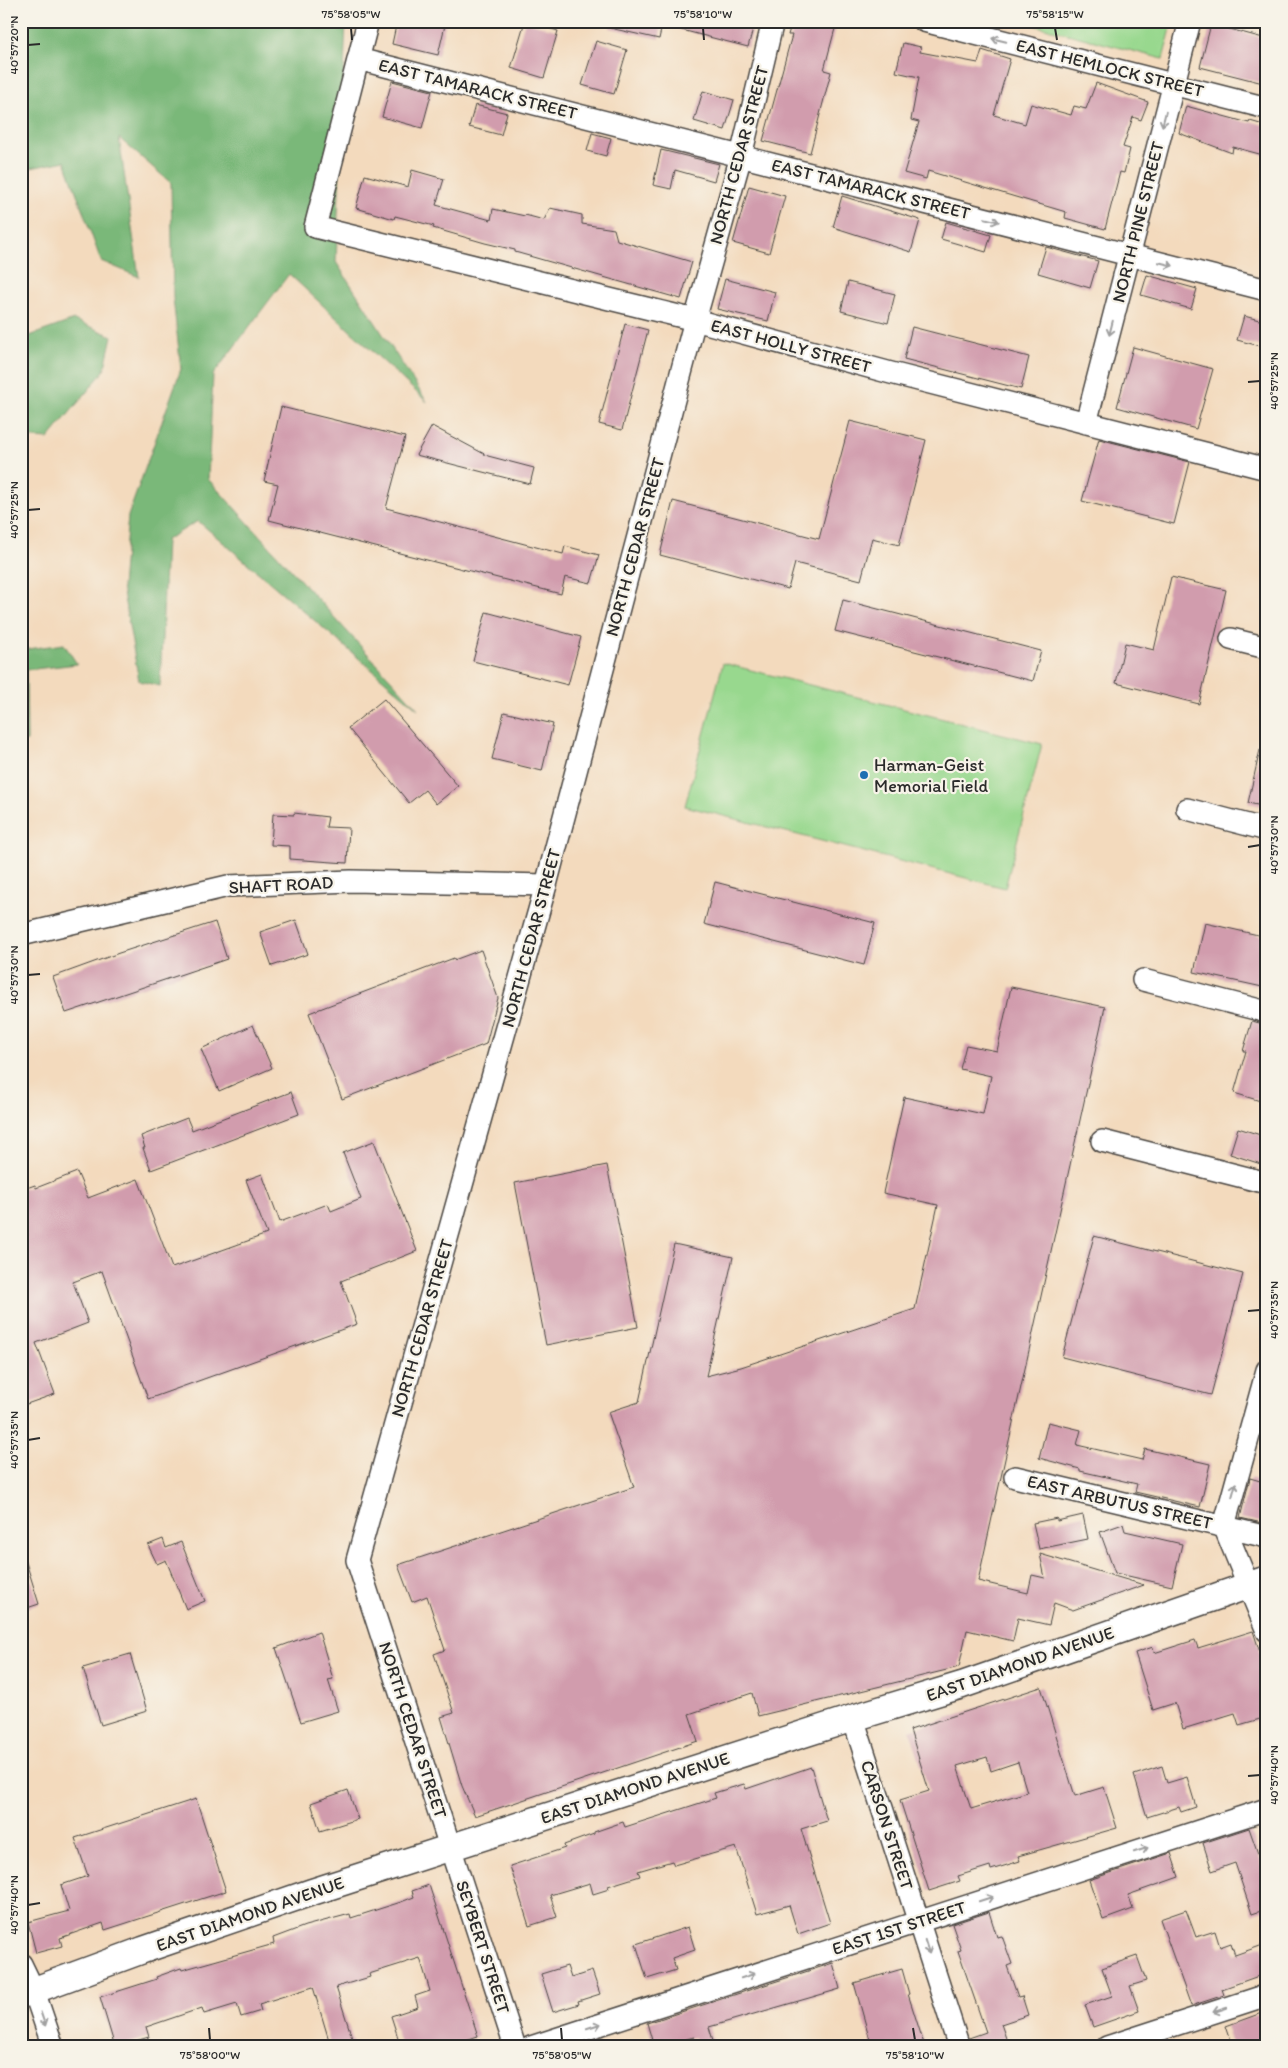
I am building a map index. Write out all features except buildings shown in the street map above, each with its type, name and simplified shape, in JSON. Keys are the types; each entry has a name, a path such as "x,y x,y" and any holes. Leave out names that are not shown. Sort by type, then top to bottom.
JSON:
{"street":[{"path":"358,59 368,21"},
{"name":"NORTH CEDAR STREET","path":"451,1848 357,1560 546,884 695,320 741,156 773,21"},
{"name":"EAST HEMLOCK STREET","path":"924,21 1267,108"},
{"name":"NORTH PINE STREET","path":"1086,423 1190,21"},
{"name":"EAST TAMARACK STREET","path":"358,59 1267,290"},
{"name":"EAST HOLLY STREET","path":"358,59 315,227 695,320 1267,469"},
{"path":"1231,639 1267,648"},
{"path":"1187,810 1267,830"},
{"name":"SHAFT ROAD","path":"21,935 228,886 351,881 546,884"},
{"path":"1143,980 1267,1012"},
{"path":"1102,1141 1267,1183"},
{"path":"1267,1370 1224,1526 1258,1582 1267,1631"},
{"name":"EAST ARBUTUS STREET","path":"1016,1477 1267,1537"},
{"name":"EAST DIAMOND AVENUE","path":"28,1993 222,1923 852,1718 962,1685 1258,1582"},
{"name":"CARSON STREET","path":"852,1718 959,2047"},
{"name":"EAST 1ST STREET","path":"530,2047 1267,1809"},
{"name":"SEYBERT STREET","path":"451,1848 516,2047"},
{"path":"21,1964 28,1993 53,2047"},
{"path":"1108,2047 1267,1995"}],"green space":[{"path":"21,21 346,21 336,262 427,402 289,274 213,375 208,479 418,709 198,521 166,540 160,686 139,681 122,587 128,516 181,369 173,298 171,183 119,138 139,277 101,261 65,161 21,170"},
{"path":"1018,21 1173,21 1163,59"},
{"path":"74,320 112,336 104,371 48,439 21,437 21,339"},
{"path":"64,644 77,664 26,670 27,741 21,743 21,650"},
{"name":"Harman-Geist Memorial Field","path":"723,663 1042,744 1005,888 685,806"}],"place":[{"name":"Harman-Geist Memorial Field","path":"864,775"}]}
